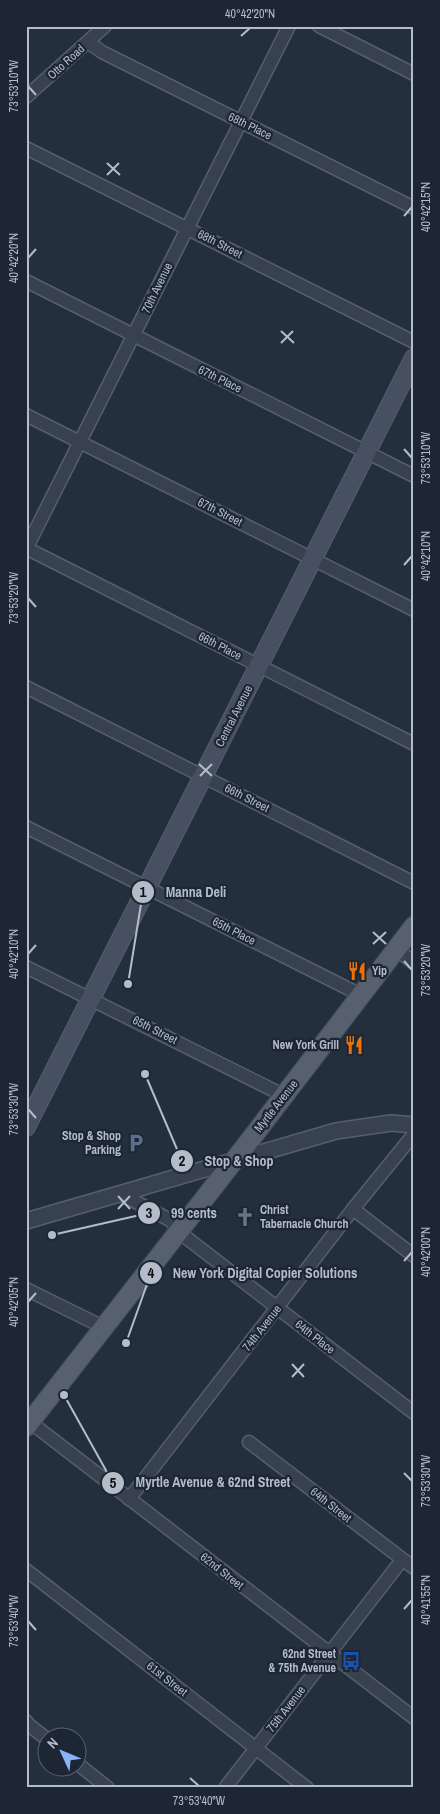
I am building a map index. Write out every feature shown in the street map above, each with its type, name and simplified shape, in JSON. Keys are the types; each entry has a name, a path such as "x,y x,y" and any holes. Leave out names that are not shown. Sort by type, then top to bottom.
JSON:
{"main road":[{"name":"Central Avenue","path":"26,1127 31,1107 92,999 414,358"},
{"name":"Myrtle Avenue","path":"28,1425 180,1231 414,926"}],"street":[{"name":"Otto Road","path":"26,97 105,26"},
{"name":"70th Avenue","path":"26,549 289,26"},
{"path":"319,26 414,74"},
{"name":"68th Place","path":"88,42 99,50 414,208"},
{"name":"68th Street","path":"26,148 414,342"},
{"name":"67th Place","path":"26,281 414,476"},
{"name":"67th Street","path":"26,415 414,610"},
{"name":"66th Place","path":"26,549 414,744"},
{"name":"66th Street","path":"26,687 414,883"},
{"name":"65th Place","path":"26,827 361,995"},
{"path":"396,949 414,963"},
{"name":"65th Street","path":"26,967 283,1095"},
{"path":"26,1221 336,1131 391,1123 414,1125"},
{"name":"74th Avenue","path":"129,1499 353,1209 414,1134"},
{"name":"64th Place","path":"119,1193 170,1220 188,1239 414,1413"},
{"path":"353,1209 414,1256"},
{"path":"26,1289 103,1327"},
{"name":"62nd Street","path":"28,1425 129,1499 414,1718"},
{"name":"64th Street","path":"249,1442 414,1568"},
{"name":"75th Avenue","path":"226,1788 402,1560"},
{"name":"61st Street","path":"26,1570 307,1788"},
{"path":"26,1721 38,1732"},
{"path":"88,1772 108,1788"}],"place":[{"name":"Yip","path":"357,971"},
{"name":"Manna Deli","path":"128,984"},
{"name":"New York Grill","path":"354,1045"},
{"name":"Stop & Shop","path":"145,1074"},
{"name":"Stop & Shop Parking","path":"136,1143"},
{"name":"Christ Tabernacle Church","path":"245,1217"},
{"name":"99 cents","path":"52,1235"},
{"name":"New York Digital Copier Solutions","path":"126,1343"},
{"name":"Myrtle Avenue & 62nd Street","path":"64,1395"},
{"name":"62nd Street & 75th Avenue","path":"351,1661"}]}
